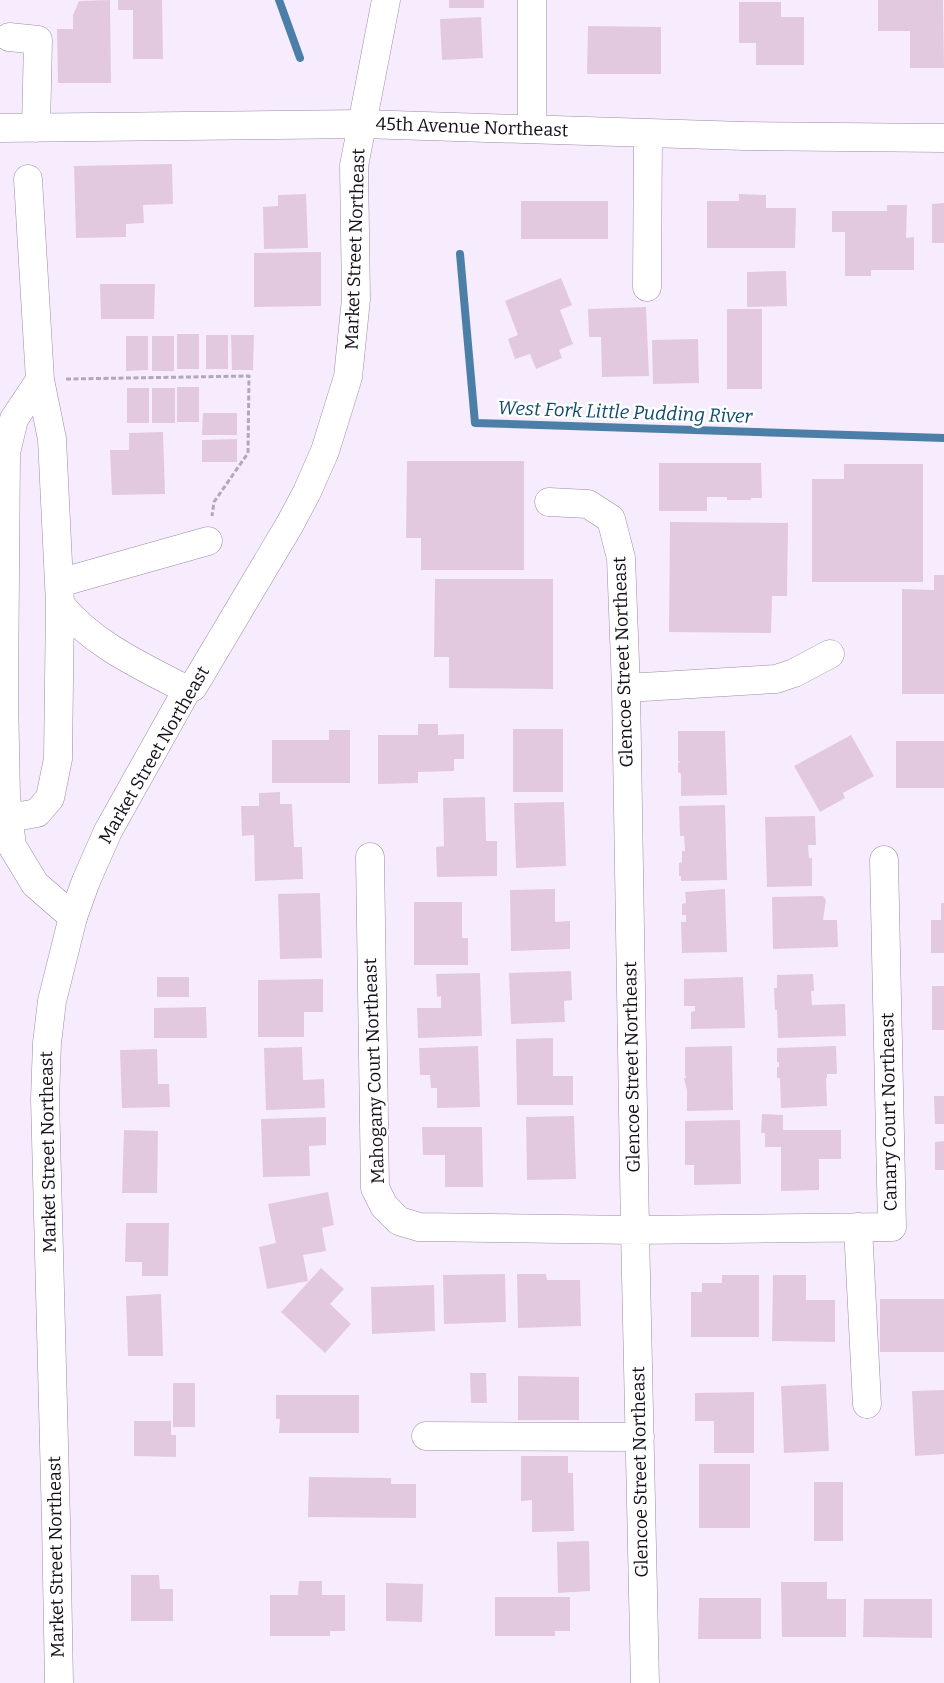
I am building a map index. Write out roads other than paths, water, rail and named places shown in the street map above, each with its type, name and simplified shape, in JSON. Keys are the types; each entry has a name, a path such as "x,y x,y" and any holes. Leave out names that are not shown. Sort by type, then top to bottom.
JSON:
{"street":[{"name":"Market Street Northeast","path":"59,1683 45,1099 47,1043 52,1001 73,917 86,881 108,831 187,690 193,687 290,524 325,451 348,377 356,299 354,166 386,0"},
{"path":"532,0 532,129"},
{"path":"10,37 38,40 36,128"},
{"name":"45th Avenue Northeast","path":"0,128 362,124 753,136 944,138"},
{"path":"647,287 648,133"},
{"path":"9,818 37,812 50,798 58,759 60,594 52,439 40,380 28,179"},
{"path":"40,380 14,419 6,453 4,697 6,797 12,846 35,884 73,917"},
{"name":"Glencoe Street Northeast","path":"548,502 588,504 610,519 621,558 626,688 645,1683"},
{"path":"60,594 208,541"},
{"path":"60,594 86,631 124,656 187,690"},
{"path":"626,688 776,679 794,673 830,654"},
{"name":"Mahogany Court Northeast","path":"370,857 375,1188 384,1206 399,1220 418,1227 635,1230"},
{"name":"Canary Court Northeast","path":"635,1230 892,1227 884,860"},
{"path":"858,1227 867,1404"},
{"path":"426,1436 640,1437"}],"waterway":[{"name":"West Fork Little Pudding River","path":"279,0 300,58"},
{"name":"West Fork Little Pudding River","path":"460,254 475,423 944,438"}]}
